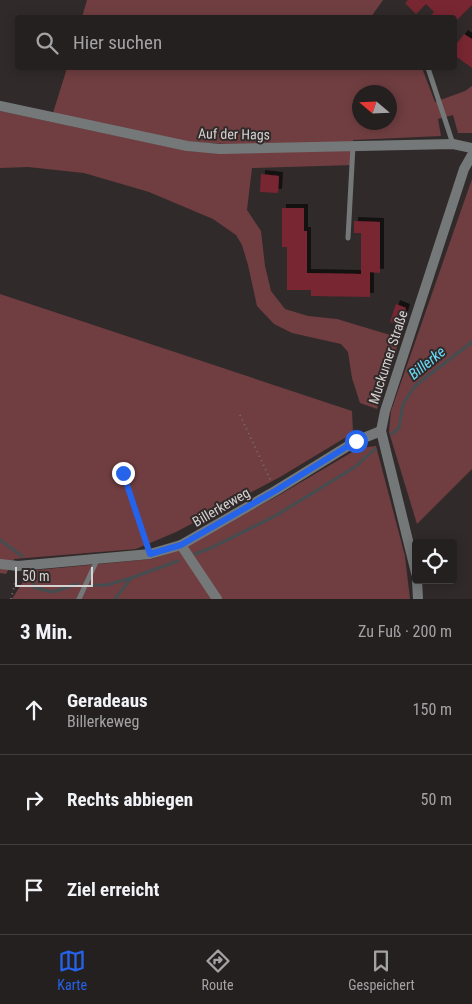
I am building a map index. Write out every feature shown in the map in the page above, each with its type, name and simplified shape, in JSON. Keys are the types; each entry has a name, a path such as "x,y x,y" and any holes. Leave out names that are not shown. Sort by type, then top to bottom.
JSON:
{"street":[{"name":"Auf der Hags","path":"0,106 187,146 220,149 454,144 472,148"},
{"name":"Muckumer Straße","path":"412,557 381,431 385,411 464,168 472,155"},
{"name":"Billerkeweg","path":"0,564 18,566 150,554 181,545 275,491 356,441 381,431"},
{"path":"181,545 217,599"},
{"path":"417,584 418,599"}],"lane":[{"path":"429,70 454,144"},
{"path":"348,238 353,146"},
{"path":"79,599 98,559"}],"path":[{"path":"240,415 275,491"},
{"path":"123,473 150,554"},
{"path":"11,599 17,579 18,566"}],"shaded area":[{"path":"87,0 383,0 372,15 83,15"},
{"path":"66,70 423,70 435,102 465,91 472,86 472,133 458,133 453,115 438,119 441,136 353,140 353,165 252,168 247,210 261,231 265,266 271,291 285,309 308,316 337,319 400,338 377,409 360,403 352,378 348,352 341,344 292,333 274,324 257,306 248,265 242,245 236,235 213,219 149,192 84,173 28,167 0,168 0,111 188,151 220,153 226,144 190,142 53,113"},
{"path":"472,179 472,469 417,524 389,432 391,411"},
{"path":"0,294 352,411 353,433 280,477 176,532 136,549 14,559 6,574 0,573"},
{"path":"376,446 405,556 410,599 12,599 24,580 37,570 152,559 176,551 281,494 359,448"}],"building":[{"path":"408,0 472,0 472,5 457,20 457,15 432,15 434,12 426,4 416,14 405,3"},
{"path":"464,34 472,39 472,68 457,57 457,43"},
{"path":"261,174 279,176 278,193 260,192"},
{"path":"282,208 304,208 304,231 307,231 307,273 361,274 361,233 354,233 354,221 380,222 380,273 370,272 370,297 311,296 311,290 287,290 287,247 282,247"},
{"path":"396,304 406,308 401,325 390,322"}],"waterway":[{"name":"Billerke","path":"392,434 399,428 403,404 415,386 472,342"},
{"name":"Billerke","path":"195,554 275,516 355,467 375,449"},
{"name":"Billerke","path":"0,540 22,556"},
{"name":"Billerke","path":"115,599 131,578 178,561"},
{"name":"Billerke","path":"29,572 35,588 53,592 77,584"},
{"name":"Billerke","path":"92,585 107,585 131,578"}],"route":[{"path":"123,473 150,554 181,545 275,491 356,441"}]}
